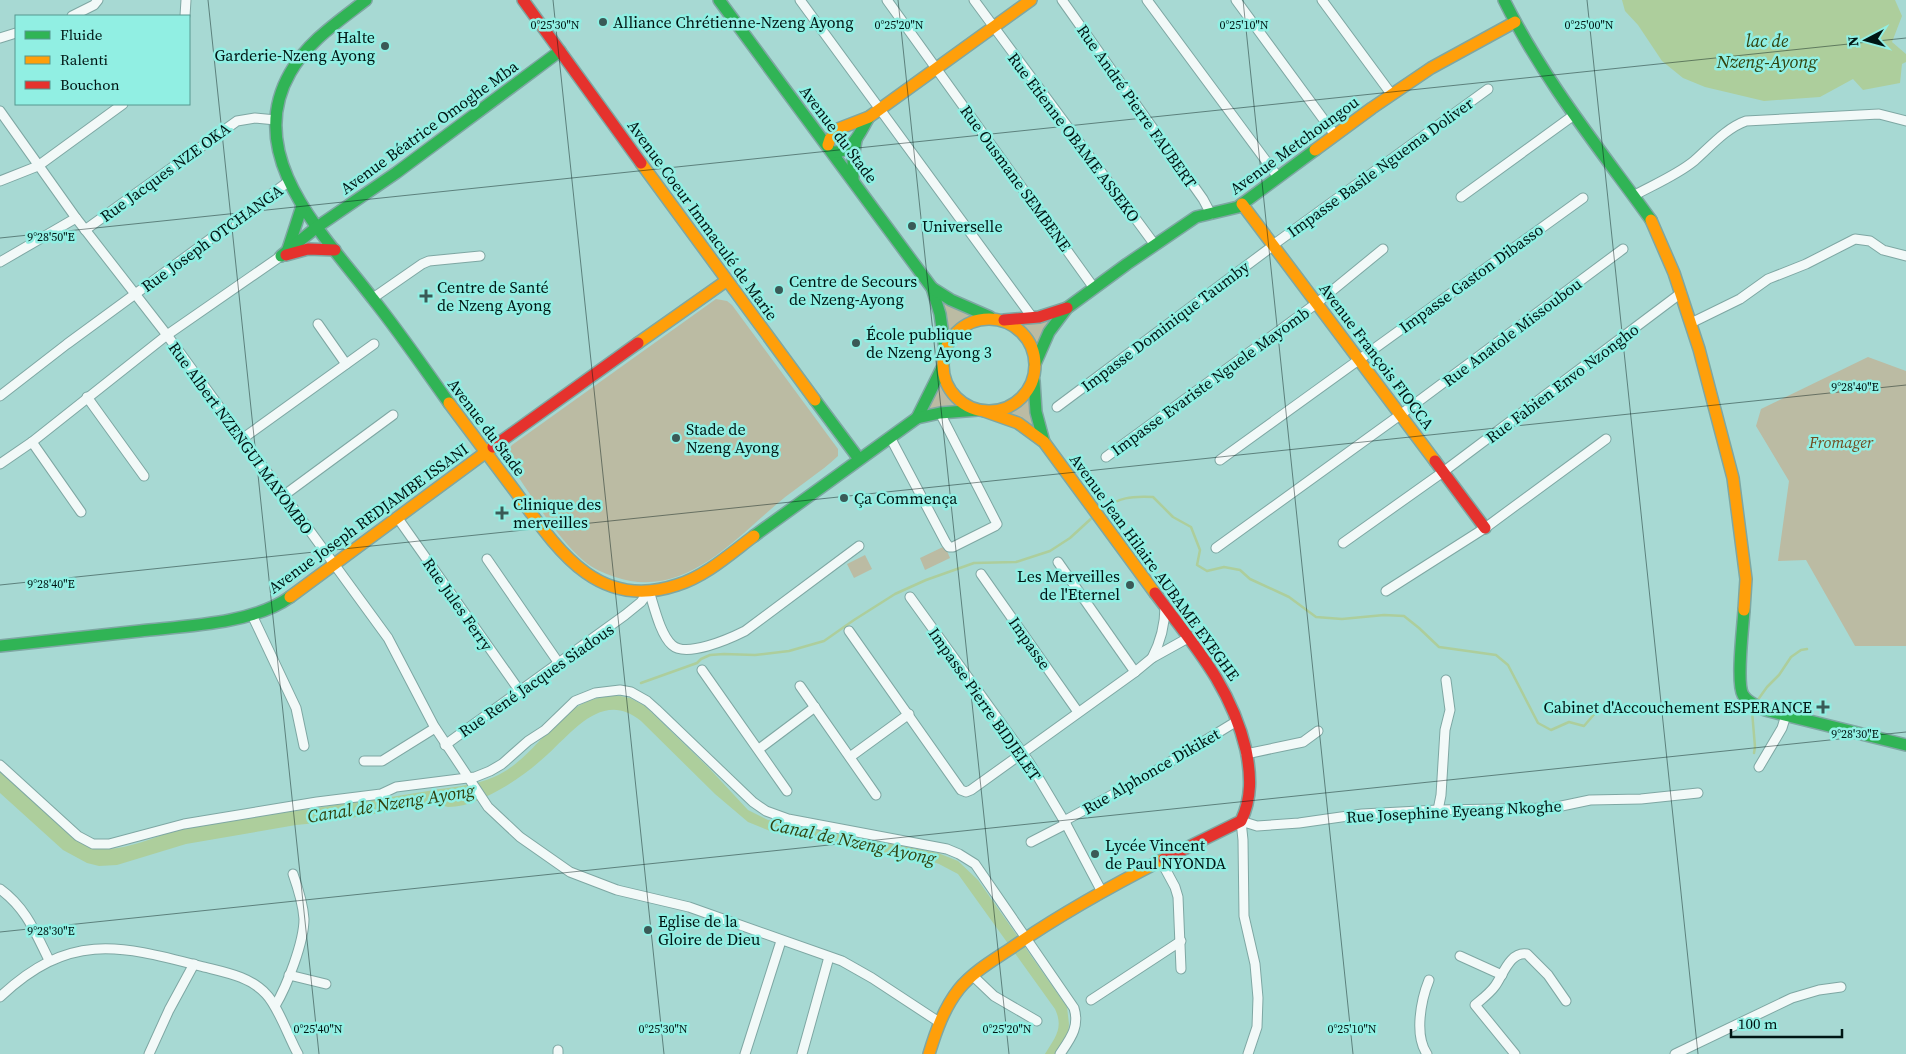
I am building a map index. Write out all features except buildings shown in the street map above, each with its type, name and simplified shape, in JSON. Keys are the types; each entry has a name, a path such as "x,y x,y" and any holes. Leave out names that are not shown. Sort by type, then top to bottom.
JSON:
{"main road":[{"name":"Avenue du Stade","path":"366,0 328,29 298,58 283,86 276,120 279,157 288,182 317,227 373,298 540,526 563,555 578,568 606,585 623,590 650,591 678,584 700,573 917,418"},
{"name":"Avenue Coeur Immaculé de Marie","path":"523,0 726,281 859,459"},
{"name":"Avenue du Stade","path":"719,0 932,288"},
{"path":"869,117 856,139 846,151 841,153 830,148 828,140 834,132 869,117 1031,0"},
{"path":"1504,0 1546,74 1653,223 1665,249 1691,323 1728,453 1739,516 1746,579 1740,674 1741,691 1744,697 1765,710 1906,744"},
{"name":"Avenue Metchoungou","path":"1067,308 1196,217 1228,210 1242,204 1392,95 1448,58 1515,22"},
{"name":"Avenue Béatrice Omoghe Mba","path":"281,256 317,227 396,173 560,52"},
{"path":"809,122 828,126 850,124"},
{"path":"853,180 853,158 856,139"},
{"name":"Avenue François FIOCCA","path":"1242,204 1485,528"},
{"path":"281,256 289,246 304,209 322,218 335,215"},
{"path":"335,215 328,231 328,238 335,250"},
{"path":"281,256 308,248 335,250"},
{"name":"Avenue Joseph REDJAMBE ISSANI","path":"0,646 207,623 252,615 276,606 676,315 726,281"},
{"path":"932,288 951,300 1014,326 1025,336 1032,349 1035,364 1034,400 1037,420 1044,442"},
{"path":"932,288 940,314 945,349 943,366 945,381 953,394 964,404 1018,423 1044,442"},
{"path":"945,349 953,336 964,326 978,320 1032,318 1055,313 1067,308"},
{"path":"1035,364 1049,332 1067,308"},
{"path":"917,418 943,366"},
{"path":"917,418 940,413 998,411 1011,406 1021,398 1029,388 1034,376"},
{"name":"Avenue Jean Hilaire AUBAME EYEGHE","path":"1044,442 1103,520 1221,684 1238,721 1246,754 1249,793 1245,815 1241,821"},
{"path":"929,1054 940,1022 960,988 1008,949 1048,922 1102,892 1241,821"}],"street":[{"path":"74,15 94,5 98,0"},
{"path":"185,15 186,0"},
{"path":"800,0 1032,318"},
{"name":"Rue Ousmane SEMBENE","path":"887,0 1094,288"},
{"name":"Rue Etienne OBAME ASSEKO","path":"974,0 1155,245"},
{"name":"Rue André Pierre FAUBERT","path":"1062,0 1202,199 1210,214"},
{"path":"1147,0 1278,177"},
{"path":"1236,0 1335,135"},
{"path":"1322,0 1392,95"},
{"path":"0,38 15,33"},
{"name":"Impasse Basile Nguema Doliver","path":"1273,245 1488,89"},
{"path":"0,181 38,166 122,105"},
{"name":"Rue Albert NZENGUI MAYOMBO","path":"0,111 76,218 167,336 333,564"},
{"path":"1633,196 1689,164 1718,139 1740,123 1746,121 1879,114 1906,121"},
{"path":"1461,197 1574,115"},
{"name":"Rue Jacques NZE OKA","path":"85,230 237,121 255,118 276,120"},
{"name":"Rue Joseph OTCHANGA","path":"0,396 288,182"},
{"name":"Impasse Gaston Dibasso","path":"1220,460 1583,198"},
{"path":"0,262 76,218"},
{"path":"1691,323 1735,301 1768,279 1806,264 1855,239 1870,241 1883,250 1906,256"},
{"name":"Impasse Dominique Taumby","path":"1057,407 1273,245"},
{"name":"Impasse Evariste Nguele Mayomb","path":"1106,457 1317,303 1383,249"},
{"name":"Rue Anatole Missoubou","path":"1216,548 1623,250"},
{"path":"0,464 32,442 167,336 281,256"},
{"path":"373,298 429,261 480,256"},
{"name":"Rue Fabien Envo Nzongho","path":"1343,543 1443,472 1681,294"},
{"path":"318,324 346,364"},
{"path":"242,439 374,344"},
{"path":"87,397 144,476"},
{"path":"890,437 946,543 949,547 954,548 997,524 940,413"},
{"path":"283,496 393,415"},
{"path":"1386,590 1485,528 1606,439"},
{"path":"32,442 82,512"},
{"name":"Rue Jules Ferry","path":"397,517 519,690"},
{"path":"650,591 658,619 671,644 678,649 685,650 710,645 745,631 859,546"},
{"path":"487,559 558,662"},
{"path":"1058,562 1136,672"},
{"name":"Rue René Jacques Siadous","path":"333,564 388,638 445,745 625,615 641,602 650,591"},
{"name":"Impasse","path":"981,574 1078,712"},
{"name":"Impasse Pierre BIDJELET","path":"910,597 1022,752 1065,823 1102,892"},
{"path":"1152,658 1164,631 1165,605"},
{"path":"252,615 296,708 304,746"},
{"path":"849,630 961,790 966,792 972,790 1022,752 1136,672 1152,658 1188,638"},
{"path":"702,670 787,791"},
{"path":"1438,810 1441,795 1445,730 1450,710 1446,680"},
{"path":"800,686 876,795"},
{"path":"0,765 78,836 93,844 101,845 121,842 184,824 317,802 381,794 396,788 469,780 502,764 528,741 540,734 568,706 579,699 611,690 631,692 656,709 753,802 766,810 788,819 948,849 971,860 985,875 1024,938 1074,1008 1076,1018 1075,1032 1060,1054"},
{"path":"759,749 815,708"},
{"path":"850,757 909,714"},
{"path":"1759,767 1782,728 1786,715"},
{"name":"Rue Alphonce Dikiket","path":"1031,842 1147,776 1238,721"},
{"path":"364,761 374,762 387,758 435,728"},
{"path":"1246,754 1303,742 1318,731"},
{"path":"445,745 481,799 508,826 533,847 570,872 625,892 689,907 842,961 940,1022"},
{"name":"Rue Josephine Eyeang Nkoghe","path":"1241,821 1257,826 1300,823 1362,814 1438,810 1552,808 1590,800 1641,799 1698,793"},
{"path":"1241,821 1245,925 1255,964 1258,998 1257,1027 1248,1054"},
{"path":"1161,861 1175,887 1178,897 1182,969"},
{"path":"275,1006 283,994 303,927 302,902 294,874"},
{"path":"0,889 24,911 49,960"},
{"path":"745,1054 781,941"},
{"path":"1091,1000 1181,941"},
{"path":"0,997 35,968 49,960 83,950 110,948 131,950 194,964 246,980 266,994 275,1006 298,1054"},
{"path":"1515,1054 1475,1005 1491,991 1513,959 1523,953 1527,954 1548,975 1566,1001"},
{"path":"1460,956 1502,975"},
{"path":"802,1054 829,957"},
{"path":"149,1054 169,1010 194,964"},
{"path":"289,976 326,984"},
{"path":"973,976 994,996 1037,1021"},
{"path":"1427,1054 1423,1048 1420,1022 1429,980"},
{"path":"1675,1054 1792,998 1819,990 1841,987"}],"green space":[{"path":"940,297 973,315 961,323 949,335 947,315"},
{"name":"Stade de Nzeng Ayong","path":"716,299 727,301 732,305 838,449 838,456 778,503 724,550 684,574 662,581 639,582 615,577 595,569 587,564 563,540 508,462 508,451 512,445"},
{"path":"1051,319 1037,348 1030,332 1018,323"},
{"name":"Fromager","path":"1868,357 1906,371 1906,646 1855,646 1806,560 1778,561 1789,481 1756,426 1761,409"},
{"path":"942,380 946,390 959,403 959,406 925,411 932,401"},
{"path":"1030,395 1037,429 1006,412 1018,406"},
{"path":"945,546 950,558 925,570 920,558"},
{"path":"865,555 872,569 854,578 847,564"}],"water":[{"name":"lac de Nzeng-Ayong","path":"1622,0 1895,0 1902,16 1892,42 1906,54 1906,62 1902,64 1900,83 1863,90 1853,79 1820,97 1764,101 1705,87 1683,78 1662,61 1638,25 1625,11"},
{"name":"Canal de Nzeng Ayong","path":"620,696 630,698 645,706 708,767 748,810 768,820 938,853 958,861 978,880 1067,1007 1068,1035 1057,1054 1045,1054 1057,1033 1059,1022 1055,1009 958,874 931,861 775,833 748,822 715,794 641,721 627,713 615,710 602,711 590,717 522,775 493,794 471,803 456,807 433,804 186,844 117,865 99,866 87,863 63,850 0,793 0,771 74,839 100,848 126,846 193,826 404,795 486,780 511,767 552,727 581,705 599,698"}],"waterway":[{"path":"1101,511 1126,498 1153,497 1173,517 1191,527 1200,550 1197,565 1207,571 1224,567 1240,570 1250,579 1289,597 1316,617 1342,619 1384,615 1404,616 1439,647 1496,655 1508,665 1538,723 1551,730 1569,722 1584,726 1597,711"},
{"path":"641,683 697,663 710,655 755,655 789,651 824,641 895,594 926,580 974,563 1016,562 1050,551 1070,538 1094,516"},
{"path":"1757,701 1779,675 1791,657 1801,650 1807,649"},
{"path":"1752,711 1754,753"}],"traffic: fast":[{"path":"366,0 324,33 305,51 297,62 290,73 278,104 276,135 283,165 296,194 313,222 393,325 449,403"},
{"path":"719,0 932,288 940,314 945,349"},
{"path":"1504,0 1536,58 1554,85 1651,220"},
{"path":"281,256 317,227 396,173 560,51"},
{"path":"833,152 846,149 851,145 869,117"},
{"path":"853,180 853,158 856,140"},
{"path":"1035,364 1049,332 1067,308 1196,217 1238,207 1315,150"},
{"path":"288,249 302,206"},
{"path":"932,288 951,300 990,317"},
{"path":"917,418 943,366"},
{"path":"1034,381 1036,412 1044,442"},
{"path":"815,400 859,459"},
{"path":"754,536 917,418 940,413 978,410"},
{"path":"0,646 218,622 257,613 275,606 290,597"},
{"path":"1744,610 1740,679 1741,689 1747,700 1765,710 1906,745"}],"traffic: slow":[{"path":"828,145 838,129 869,117 1031,0"},
{"path":"1315,150 1431,68 1515,22"},
{"path":"641,163 815,400"},
{"path":"1242,204 1435,461"},
{"path":"1651,220 1674,273 1699,349 1733,478 1746,579 1744,610"},
{"path":"638,343 726,281"},
{"path":"989,319 1007,322 1022,332 1032,347 1035,365 1032,383 1022,398 1007,408 989,411 971,408 956,398 946,383 943,365 946,347 956,332 971,322 989,319"},
{"path":"449,403 546,533 581,569 601,582 623,590 648,591 677,585 708,570 754,536"},
{"path":"984,411 1018,423 1044,442 1155,593"},
{"path":"290,597 493,447"},
{"path":"929,1054 949,1004 964,983 977,972 1066,913 1164,859"}],"traffic: jam":[{"path":"523,0 641,163"},
{"path":"286,255 308,249 335,250"},
{"path":"1004,320 1039,317 1067,308"},
{"path":"493,447 638,343"},
{"path":"1435,461 1485,528"},
{"path":"1155,593 1197,648 1221,686 1239,727 1246,750 1250,777 1249,795 1241,821 1164,859"}],"place":[{"name":"Alliance Chrétienne-Nzeng Ayong","path":"603,22"},
{"name":"Halte Garderie-Nzeng Ayong","path":"385,46"},
{"name":"Universelle","path":"912,226"},
{"name":"Centre de Secours de Nzeng-Ayong","path":"779,290"},
{"name":"Centre de Santé de Nzeng Ayong","path":"426,296"},
{"name":"École publique de Nzeng Ayong 3","path":"856,343"},
{"name":"Stade de Nzeng Ayong","path":"676,438"},
{"name":"Ça Commença","path":"844,498"},
{"name":"Clinique des merveilles","path":"502,513"},
{"name":"Les Merveilles de l'Eternel","path":"1130,585"},
{"name":"Cabinet d'Accouchement ESPERANCE","path":"1823,707"},
{"name":"Lycée Vincent de Paul NYONDA","path":"1095,854"},
{"name":"Eglise de la Gloire de Dieu","path":"648,930"}]}
